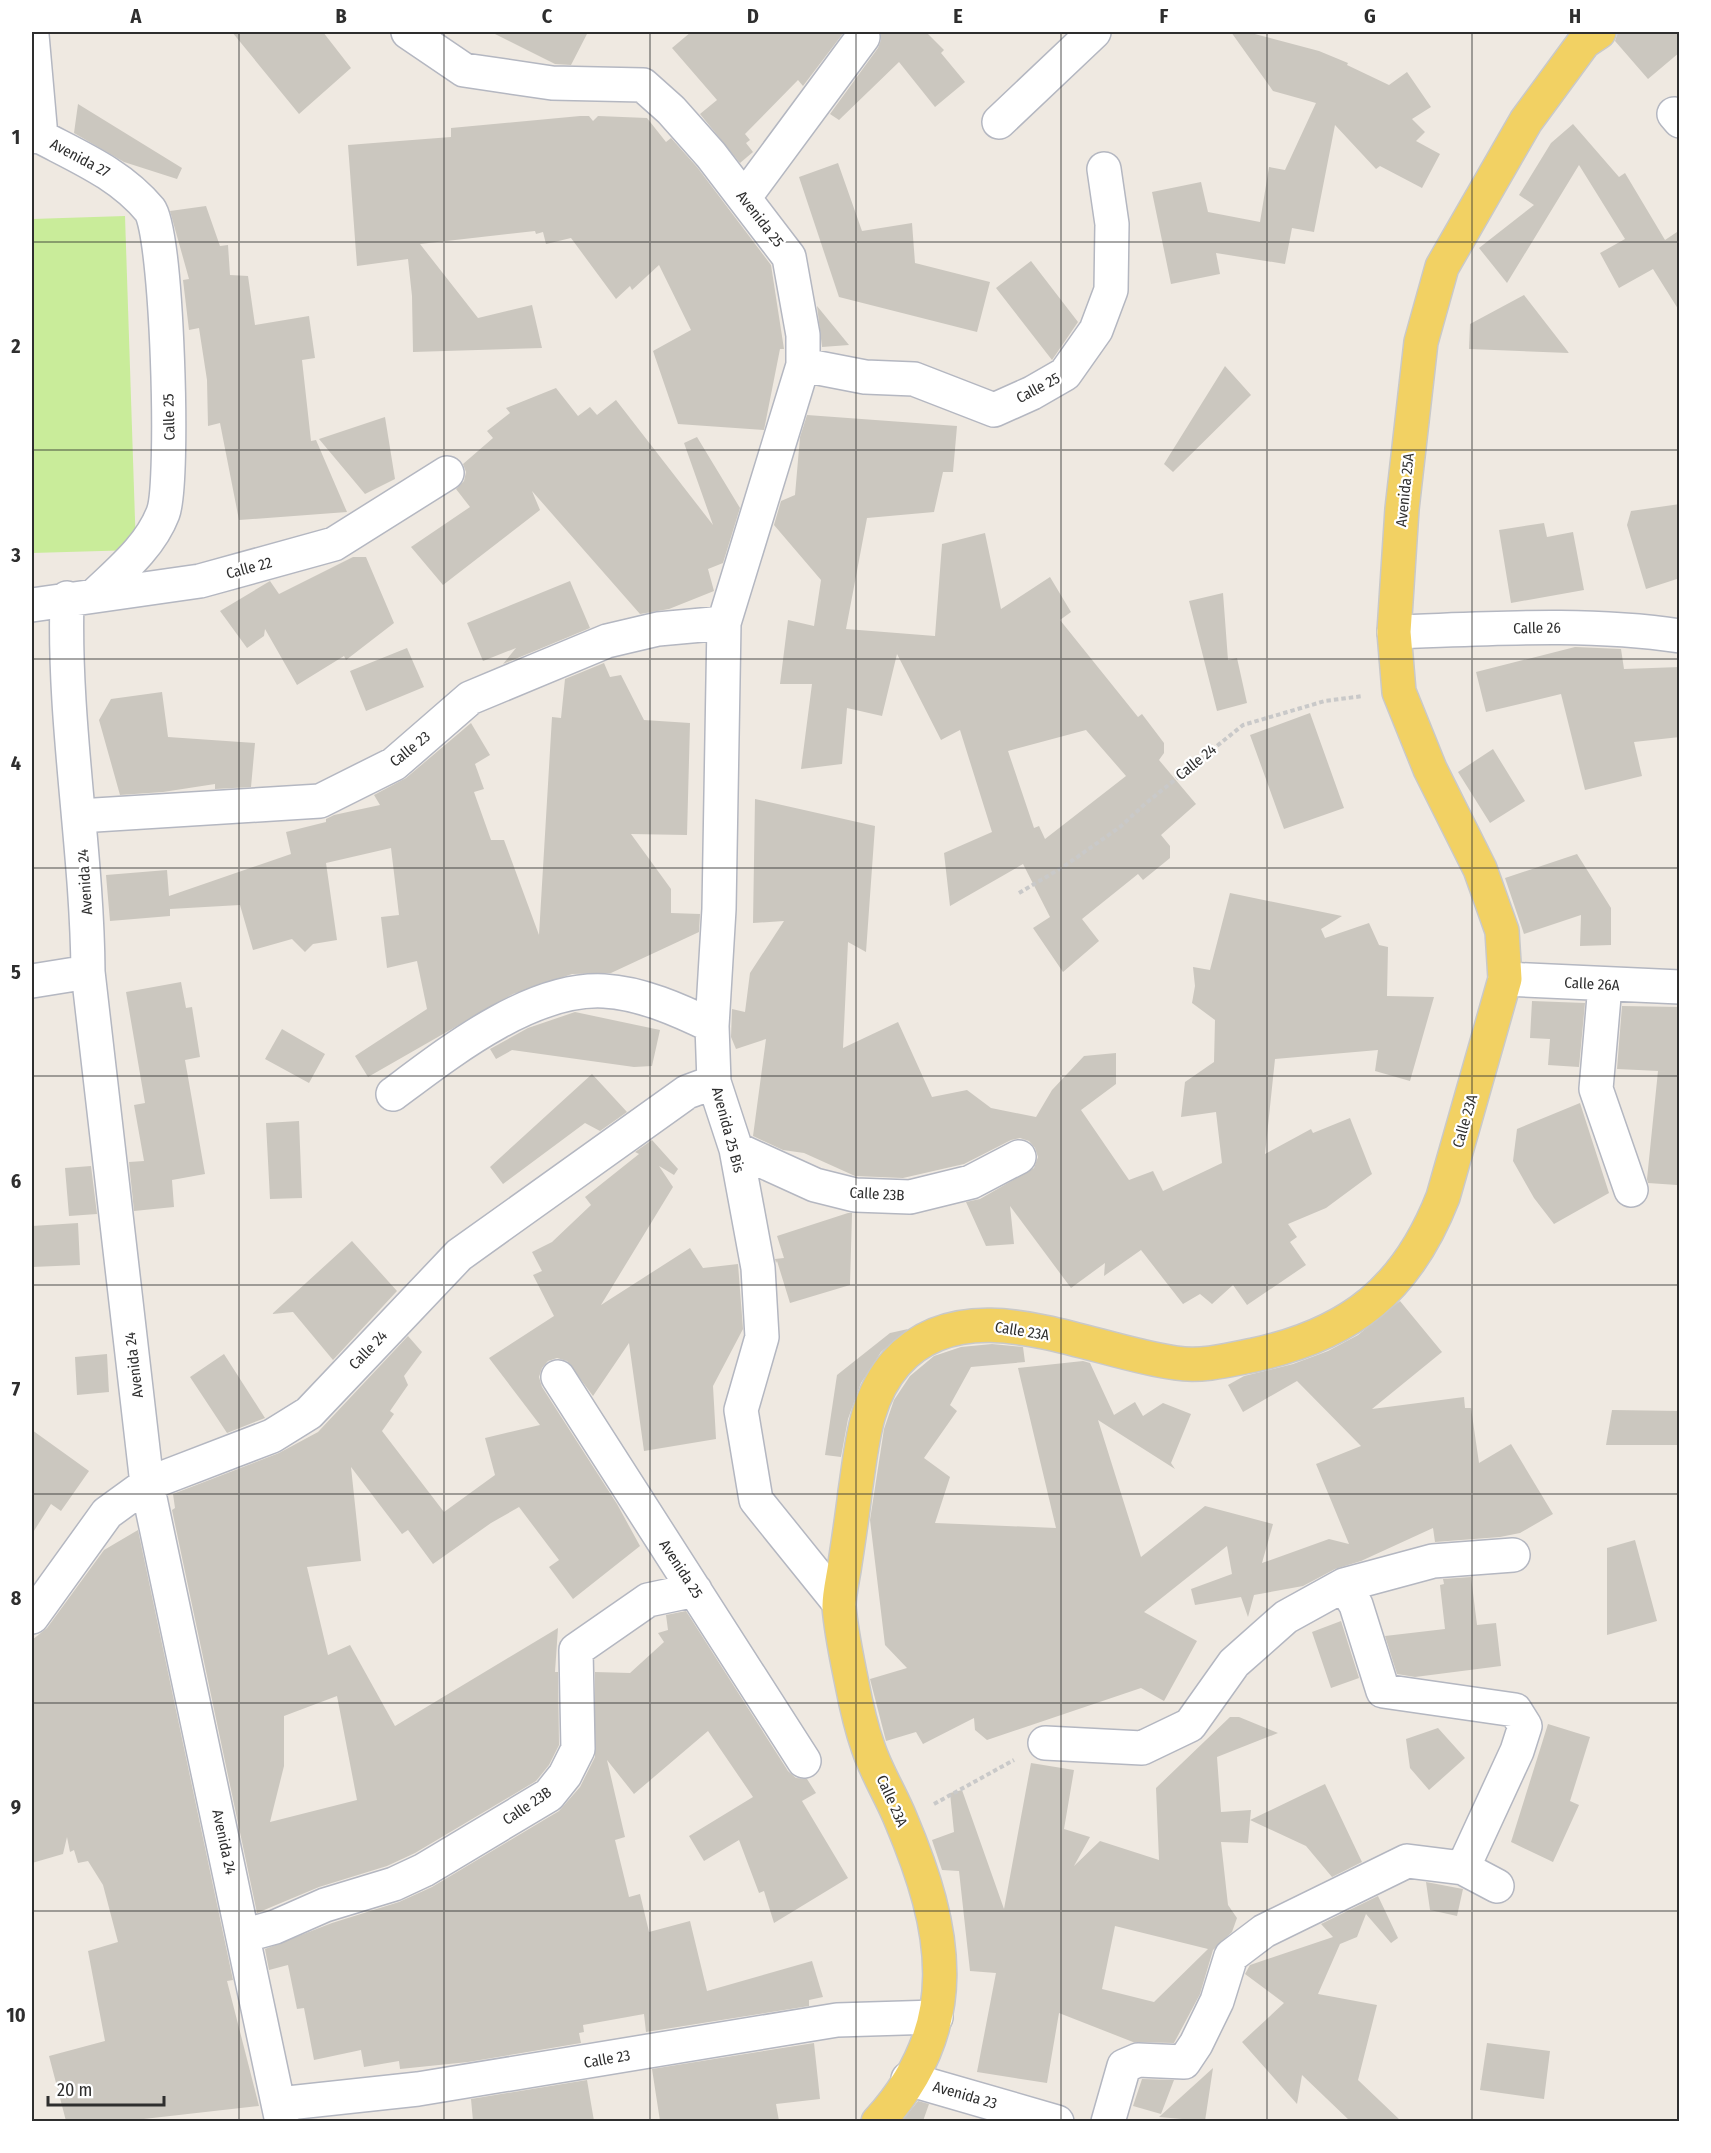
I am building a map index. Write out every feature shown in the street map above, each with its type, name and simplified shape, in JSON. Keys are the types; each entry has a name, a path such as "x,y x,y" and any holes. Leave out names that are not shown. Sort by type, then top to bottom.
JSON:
{"main road":[{"name":"Avenida 25A","path":"1504,979 1502,931 1480,869 1430,769 1399,692 1394,632 1402,508 1421,342 1442,267 1526,121 1584,42 1599,32"},
{"name":"Calle 23A","path":"878,2121 908,2079 925,2050 936,2017 941,1948 934,1912 902,1821 868,1749 852,1683 839,1603 866,1421 879,1389 896,1363 926,1338 962,1325 1004,1325 1180,1364 1219,1363 1278,1350 1329,1332 1371,1304 1406,1268 1430,1232 1446,1187 1504,979"}],"street":[{"name":"Avenida 25","path":"408,32 464,70 552,83 643,85 678,118 789,257 803,335 803,365 724,623"},
{"path":"999,122 1095,32"},
{"path":"32,35 36,136"},
{"path":"744,198 863,37"},
{"name":"Avenida 27","path":"36,136 113,174 152,212"},
{"name":"Calle 25","path":"803,365 865,377 914,378 994,410 1032,393 1065,374 1096,330 1111,290 1112,224 1104,169"},
{"name":"Calle 25","path":"81,597 142,549 164,512 170,462 164,283 152,212"},
{"name":"Calle 22","path":"32,605 200,581 334,544 447,473"},
{"name":"Avenida 24","path":"81,597 65,660 87,906 88,972 147,1484 280,2113"},
{"name":"Calle 23","path":"79,816 320,801 394,764 470,698 607,641 658,628 724,623"},
{"name":"Avenida 25 Bis","path":"724,623 719,909 712,1026 714,1082 736,1149 758,1268 762,1337 741,1410 756,1500 839,1603"},
{"name":"Calle 26","path":"1394,632 1564,628 1629,629 1680,636"},
{"path":"32,981 88,972"},
{"name":"Calle 26A","path":"1504,979 1680,987"},
{"path":"1605,985 1596,1089 1631,1190"},
{"path":"393,1094 454,1049 522,1011 564,995 604,991 667,1005 712,1026"},
{"name":"Calle 24","path":"32,1617 107,1513 147,1484 272,1436 309,1413 459,1255 687,1092 714,1082"},
{"name":"Calle 23B","path":"736,1149 815,1185 855,1195 910,1197 971,1182 1019,1157"},
{"name":"Avenida 25","path":"558,1377 804,1761"},
{"path":"1045,1743 1142,1748 1190,1725 1234,1663 1286,1617 1344,1585 1433,1561 1513,1555"},
{"path":"1344,1585 1356,1605 1383,1691 1515,1710 1525,1726 1517,1751 1463,1868"},
{"name":"Calle 23B","path":"243,1936 275,1927 325,1905 404,1879 549,1795 566,1775 578,1749 576,1650 648,1600 695,1590"},
{"path":"1108,2121 1124,2066 1138,2060 1184,2062 1196,2044 1217,2001 1231,1956 1264,1931 1407,1861 1463,1868 1497,1886"},
{"name":"Calle 23","path":"280,2113 837,2020 936,2017"},
{"name":"Avenida 23","path":"908,2079 1057,2121"}],"path":[{"name":"Calle 24","path":"1019,893 1064,867 1120,827 1243,725 1325,700 1399,692"},
{"path":"902,1821 1045,1743"}],"green space":[{"path":"125,216 136,550 32,553 32,219"}],"building":[{"path":"232,32 323,32 351,68 299,114"},
{"path":"491,32 588,32 571,65 555,64"},
{"path":"691,32 844,32 803,86 798,80 745,134 750,140 746,143 753,152 740,163 700,114 717,100 672,48"},
{"path":"881,32 931,32 928,34 944,50 941,53 965,82 935,107 899,62 839,120 830,114 878,48"},
{"path":"1231,32 1247,32 1319,51 1348,63 1347,65 1389,85 1407,72 1431,107 1412,119 1425,132 1416,141 1440,154 1422,188 1380,166 1376,169 1335,125 1314,232 1292,228 1285,264 1216,253 1220,274 1171,284 1152,192 1201,182 1208,212 1260,222 1269,167 1285,170 1316,103 1273,91"},
{"path":"1618,32 1680,32 1680,52 1648,79 1615,41"},
{"path":"78,104 182,168 177,179 124,162 74,133"},
{"path":"589,116 593,121 598,116 647,118 666,142 671,138 697,167 771,265 784,349 780,349 764,430 678,424 653,351 691,330 659,265 632,290 630,286 616,299 571,238 546,244 543,232 536,234 535,231 420,244 478,318 532,305 542,348 413,352 412,296 408,259 357,266 348,145 451,137 451,128"},
{"path":"1573,124 1619,177 1625,173 1665,240 1680,230 1680,312 1653,269 1619,288 1600,253 1625,239 1579,165 1507,283 1479,248 1534,205 1519,195 1551,143"},
{"path":"838,163 862,231 912,223 915,263 990,282 977,332 839,297 799,177"},
{"path":"206,206 220,246 228,245 230,275 248,276 255,325 309,316 315,358 302,360 311,441 316,440 347,512 239,520 220,423 208,426 207,380 199,328 189,330 183,280 189,279 170,211"},
{"path":"1031,261 1078,322 1052,360 996,288"},
{"path":"1524,295 1569,353 1469,349 1470,324"},
{"path":"817,306 849,345 822,347"},
{"path":"1225,366 1251,395 1173,472 1164,464"},
{"path":"556,388 578,416 590,407 597,415 616,400 713,525 684,443 697,437 740,508 723,563 708,569 714,591 669,609 640,614 532,491 540,510 443,585 411,547 470,507 456,489 464,481 466,472 463,464 493,438 487,431 510,413 506,408"},
{"path":"807,415 957,426 953,472 943,472 934,512 867,518 846,629 935,636 942,544 985,533 1001,609 1050,577 1071,612 1060,620 1138,717 1142,714 1164,743 1164,753 1159,760 1196,804 1161,835 1170,846 1170,858 1143,880 1138,874 1082,919 1099,941 1063,972 1033,928 1050,917 1023,864 950,906 944,853 992,832 960,730 941,740 897,654 882,716 847,708 842,764 801,769 812,684 780,684 788,620 814,626 821,580 774,525 781,501 795,495 800,437","holes":["1086,730 1126,776 1045,839 1039,826 1034,828 1008,751"]},
{"path":"385,417 395,479 365,494 319,439"},
{"path":"1680,504 1680,578 1646,589 1627,525 1631,511"},
{"path":"1544,523 1547,537 1573,532 1584,590 1511,603 1499,530"},
{"path":"353,557 366,557 394,623 346,660 344,656 297,685 265,629 264,636 247,648 220,611 270,581 279,594"},
{"path":"570,581 590,628 503,664 516,648 483,661 467,623"},
{"path":"1223,593 1228,660 1237,658 1247,703 1217,711 1189,601"},
{"path":"1575,647 1621,649 1624,669 1680,667 1680,737 1634,742 1642,776 1585,790 1561,694 1486,712 1476,672"},
{"path":"407,648 424,687 366,711 350,671"},
{"path":"604,663 610,677 621,675 644,720 690,723 687,835 631,834 671,889 671,913 700,914 699,932 611,973 572,974 513,994 368,1077 355,1056 427,1009 417,961 387,968 381,917 399,915 391,848 326,863 337,940 313,944 305,952 292,939 253,950 240,905 170,909 170,916 110,921 106,875 167,870 169,896 291,854 286,832 326,822 326,819 334,815 380,805 374,795 406,778 471,723 490,755 475,764 484,789 474,792 491,840 504,840 539,935 552,717 561,718 565,679"},
{"path":"162,692 168,737 255,743 251,787 215,789 215,784 163,792 120,795 99,720 111,699"},
{"path":"1310,713 1344,808 1284,829 1250,735"},
{"path":"1493,749 1525,801 1490,823 1458,772"},
{"path":"755,799 875,826 866,952 848,942 843,1048 898,1022 932,1097 967,1090 991,1108 1036,1117 1052,1090 1084,1056 1116,1053 1116,1084 1081,1110 1129,1180 1153,1171 1163,1191 1222,1163 1216,1112 1181,1117 1185,1082 1214,1062 1215,1020 1192,1003 1195,986 1193,967 1210,970 1230,893 1342,916 1321,929 1325,938 1369,923 1379,945 1388,947 1387,996 1434,997 1410,1081 1375,1071 1378,1050 1275,1059 1265,1154 1311,1129 1313,1133 1350,1118 1372,1174 1326,1208 1288,1224 1297,1237 1290,1242 1306,1265 1247,1305 1233,1285 1212,1304 1200,1294 1183,1304 1141,1250 1104,1276 1105,1263 1071,1288 1010,1206 1014,1244 986,1246 966,1202 980,1199 1034,1168 1038,1157 1029,1141 1020,1138 1011,1140 964,1164 903,1178 855,1176 804,1153 783,1150 753,1136 766,1039 736,1049 731,1037 732,1009 745,1012 750,973 784,921 753,923"},
{"path":"1577,854 1611,908 1611,945 1580,946 1581,915 1524,934 1505,878"},
{"path":"181,982 186,1008 192,1007 200,1057 185,1060 205,1174 172,1180 174,1207 134,1211 129,1162 144,1161 134,1105 145,1103 126,992"},
{"path":"1532,1001 1585,1003 1579,1067 1548,1065 1550,1039 1530,1038"},
{"path":"1622,1006 1680,1007 1680,1072 1617,1069"},
{"path":"575,1012 660,1030 652,1066 634,1067 512,1050 496,1059 490,1049 528,1028"},
{"path":"282,1029 325,1054 309,1083 265,1059"},
{"path":"1658,1071 1680,1072 1677,1185 1648,1183 1647,1179"},
{"path":"592,1074 627,1112 600,1131 585,1123 503,1184 490,1167"},
{"path":"1580,1103 1609,1193 1554,1224 1534,1198 1513,1161 1517,1129"},
{"path":"299,1121 302,1198 270,1199 266,1123"},
{"path":"652,1140 678,1169 674,1175 659,1166 673,1187 601,1305 690,1248 703,1268 738,1264 743,1329 713,1386 716,1439 644,1451 629,1343 593,1396 567,1361 557,1358 548,1361 539,1377 542,1387 617,1504 640,1546 573,1599 549,1567 559,1560 519,1507 491,1523 433,1564 408,1530 402,1534 351,1467 361,1561 307,1567 328,1655 350,1645 395,1726 558,1628 555,1672 558,1672 559,1745 549,1765 536,1781 415,1853 387,1866 319,1887 257,1913 172,1510 175,1508 173,1494 279,1453 318,1432 408,1336 422,1352 404,1376 408,1385 390,1411 394,1414 382,1431 444,1512 495,1475 485,1438 540,1425 489,1358 554,1316 533,1275 542,1271 532,1252 552,1242 591,1205 585,1197 639,1154 635,1152","holes":["337,1696 357,1800 270,1822 284,1766 284,1716"]},
{"path":"91,1166 97,1214 69,1216 65,1168"},
{"path":"852,1213 850,1285 790,1303 775,1259 784,1258 777,1236"},
{"path":"78,1223 80,1265 32,1267 32,1226"},
{"path":"352,1241 397,1291 333,1360 293,1312 272,1314"},
{"path":"1400,1301 1442,1352 1372,1409 1464,1397 1465,1408 1471,1408 1479,1463 1511,1444 1553,1514 1520,1533 1500,1537 1435,1542 1433,1528 1361,1561 1335,1569 1303,1586 1254,1595 1248,1617 1241,1597 1195,1605 1191,1589 1232,1574 1227,1546 1144,1612 1197,1641 1164,1701 1141,1688 987,1740 975,1730 974,1718 923,1744 916,1732 886,1741 870,1679 907,1668 885,1645 870,1520 884,1429 894,1400 910,1376 934,1356 961,1347 992,1344 1023,1347 1025,1362 971,1367 950,1405 957,1411 924,1458 950,1477 935,1523 1056,1528 1018,1368 1083,1361 1090,1363 1114,1415 1135,1402 1143,1416 1163,1403 1191,1414 1171,1463 1175,1469 1098,1420 1141,1557 1205,1506 1273,1524 1262,1563 1329,1539 1349,1544 1316,1464 1361,1446 1297,1381 1243,1412 1228,1385 1244,1376 1293,1364 1328,1351 1358,1335"},
{"path":"908,1329 881,1352 861,1383 848,1419 841,1457 825,1455 837,1375 890,1333"},
{"path":"107,1354 109,1392 77,1395 75,1357"},
{"path":"224,1354 265,1418 227,1433 190,1377"},
{"path":"1612,1410 1680,1411 1680,1445 1606,1445"},
{"path":"32,1430 89,1471 61,1511 51,1504 32,1534"},
{"path":"138,1530 233,1980 227,1981 259,2106 126,2121 66,2121 49,2056 105,2041 88,1951 118,1942 103,1885 88,1861 78,1863 74,1850 70,1852 67,1837 63,1854 32,1863 32,1640 47,1628 104,1550"},
{"path":"1635,1540 1657,1621 1607,1635 1607,1548"},
{"path":"1471,1577 1477,1625 1496,1623 1501,1666 1415,1677 1397,1674 1385,1636 1445,1629 1440,1585 1444,1584 1443,1579"},
{"path":"686,1611 788,1771 796,1778 807,1779 816,1793 802,1801 848,1878 774,1923 764,1891 759,1893 739,1840 704,1861 689,1836 753,1797 708,1731 634,1794 607,1760 625,1837 615,1840 629,1897 640,1894 649,1932 690,1921 707,1991 812,1961 823,1997 809,2000 809,2006 646,2032 644,2014 583,2025 584,2032 579,2033 581,2043 468,2062 400,2069 399,2061 364,2067 361,2050 314,2060 304,2008 297,2009 288,1965 269,1970 265,1949 332,1923 399,1902 432,1887 559,1811 580,1787 595,1757 595,1672 630,1673 664,1642 658,1633 668,1630 666,1615"},
{"path":"1341,1621 1359,1678 1331,1688 1312,1632"},
{"path":"1230,1717 1239,1717 1278,1733 1217,1757 1221,1812 1251,1810 1248,1843 1221,1842 1228,1905 1237,1918 1232,1932 1213,1950 1200,1994 1174,2043 1133,2042 1059,2013 1047,2083 977,2072 996,1973 970,1971 959,1871 942,1870 932,1840 954,1832 950,1793 962,1790 1004,1909 1031,1763 1074,1770 1064,1829 1090,1837 1074,1866 1100,1841 1159,1860 1156,1788","holes":["1115,1926 1208,1949 1154,2002 1102,1989"]},
{"path":"1548,1724 1590,1737 1570,1801 1579,1805 1553,1862 1511,1842"},
{"path":"1438,1728 1465,1758 1429,1790 1410,1768 1406,1739"},
{"path":"1325,1784 1362,1862 1332,1877 1306,1846 1250,1820"},
{"path":"1426,1882 1463,1889 1457,1916 1430,1910"},
{"path":"1378,1896 1398,1938 1391,1943 1366,1914 1357,1937 1340,1944 1318,1994 1377,2005 1358,2080 1401,2121 1350,2121 1302,2075 1297,2104 1242,2042 1284,2003 1245,1974 1250,1965 1333,1937 1321,1924"},
{"path":"814,2043 820,2099 776,2104 779,2121 660,2121 652,2069"},
{"path":"1487,2043 1550,2051 1544,2099 1480,2090"},
{"path":"1213,2068 1205,2121 1159,2117"},
{"path":"1142,2079 1174,2080 1161,2114 1133,2106"},
{"path":"587,2080 594,2121 473,2121 471,2099"},
{"path":"918,2101 929,2104 923,2121 902,2121"}]}
